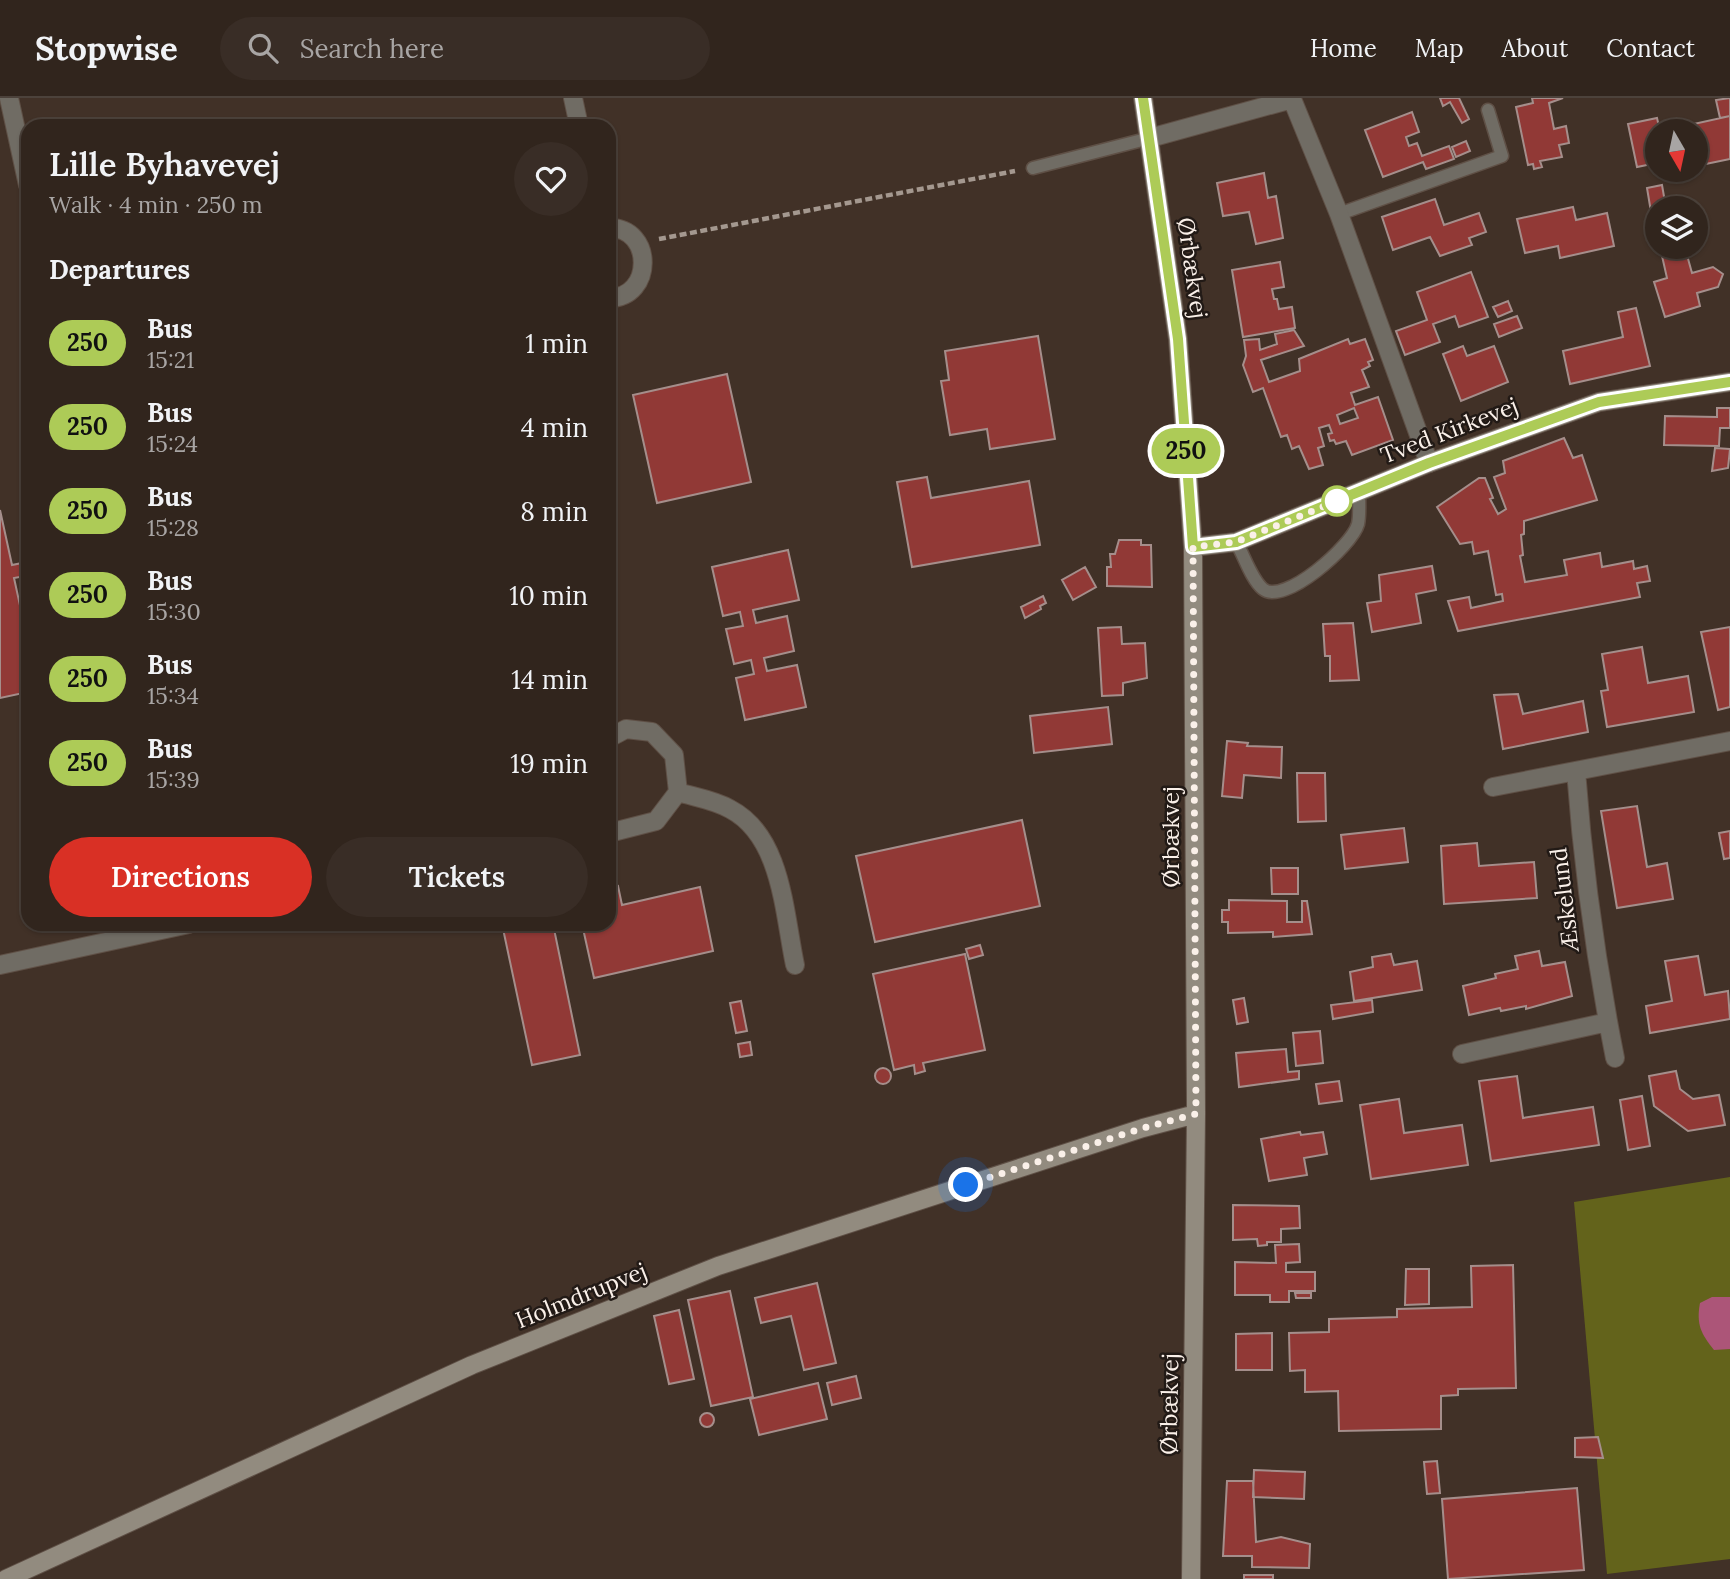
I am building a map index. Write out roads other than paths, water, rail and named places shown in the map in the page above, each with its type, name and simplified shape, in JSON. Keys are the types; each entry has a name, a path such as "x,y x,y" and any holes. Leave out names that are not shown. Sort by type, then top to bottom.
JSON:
{"street":[{"path":"9,98 21,153"},
{"path":"573,98 578,119"},
{"name":"Ørbækvej","path":"1143,98 1178,339 1193,547 1196,1114 1192,1579"},
{"path":"1150,138 1292,99 1339,214 1429,463"},
{"path":"616,230 629,233 644,256 644,270 638,283 629,293 616,296"},
{"name":"Tved Kirkevej","path":"1193,547 1236,542 1429,463 1599,402 1730,382"},
{"path":"616,734 626,729 652,733 674,755 678,792 656,821 616,831"},
{"path":"1493,787 1730,741"},
{"name":"Æskelund","path":"1576,771 1583,867 1615,1058"},
{"path":"678,792 729,808 756,827 772,858 795,965"},
{"path":"0,965 155,931"},
{"path":"1462,1054 1608,1022"},
{"name":"Holmdrupvej","path":"6,1579 472,1365 718,1266 1143,1128 1196,1114"}],"lane":[{"path":"1339,214 1502,156 1488,110"},
{"path":"1033,168 1150,138"},
{"path":"1236,542 1261,588 1272,593 1287,591 1343,548 1357,525 1359,492"}]}
